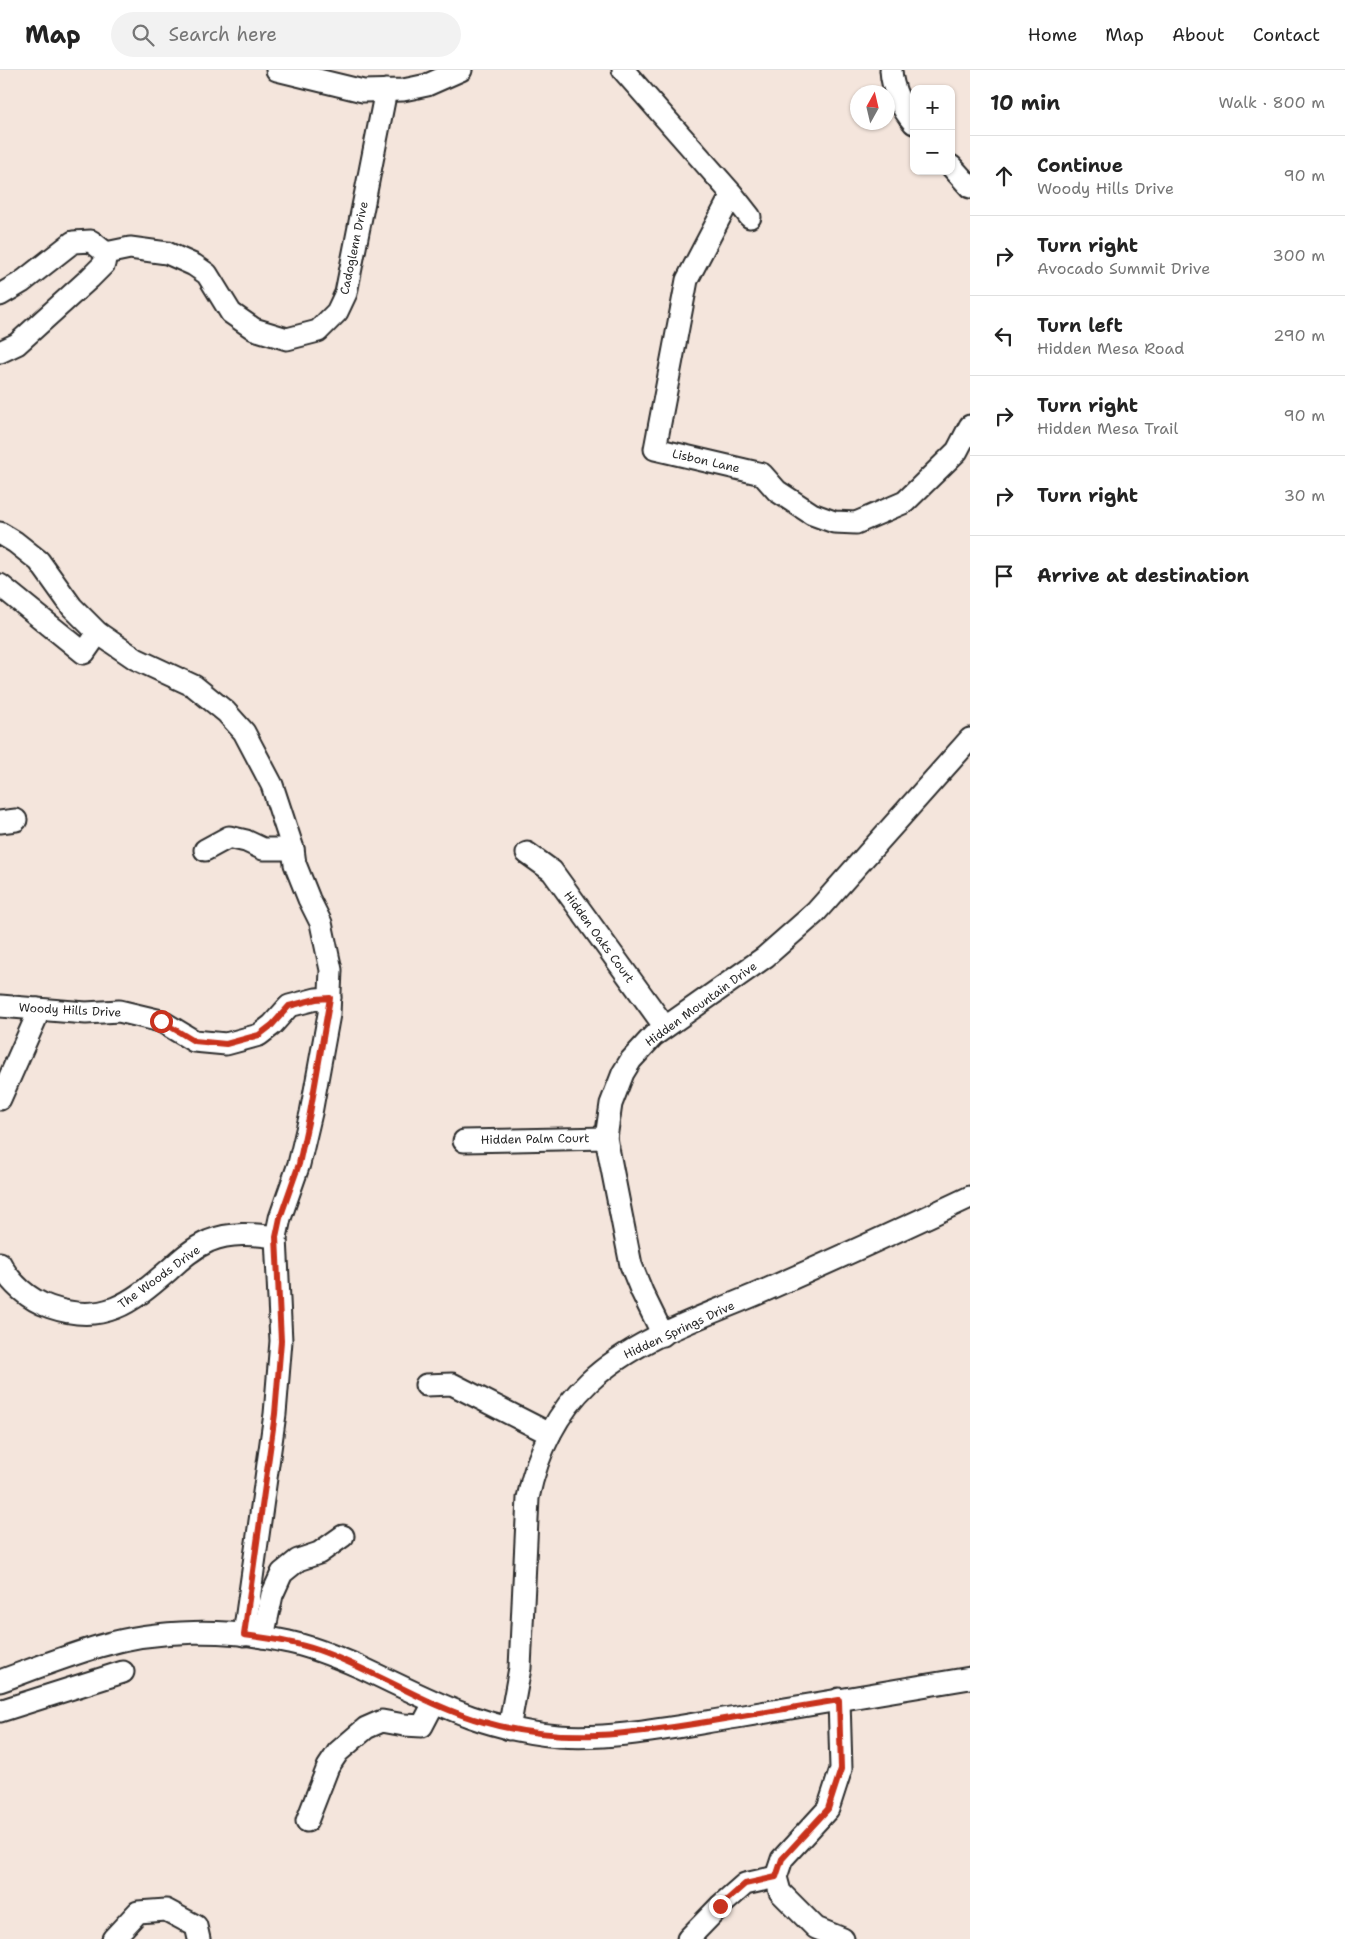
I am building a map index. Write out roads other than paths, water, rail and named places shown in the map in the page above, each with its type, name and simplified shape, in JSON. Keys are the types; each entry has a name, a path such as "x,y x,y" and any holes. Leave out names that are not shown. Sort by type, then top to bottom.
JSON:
{"street":[{"path":"277,70 363,91 403,90 427,85 461,70"},
{"path":"623,70 750,217"},
{"path":"891,70 891,77 904,112 910,119"},
{"name":"Cadoglenn Drive","path":"106,253 130,248 167,253 194,265 207,274 231,313 254,329 286,339 318,331 337,312 346,293 386,90"},
{"path":"955,170 970,187"},
{"name":"Lisbon Lane","path":"732,194 687,280 656,449 762,474 777,491 812,514 834,522 856,523 905,502 958,451 970,426"},
{"path":"0,295 22,282 73,242 91,241 106,253 104,264 90,278 18,344 0,352"},
{"path":"0,533 39,561 72,607 98,632 136,659 194,686 226,712 244,732 272,786 295,864 321,923 331,970 330,998 299,1164 280,1218 276,1237 281,1341 253,1636"},
{"path":"0,586 84,653 98,632"},
{"name":"Hidden Mountain Drive","path":"663,1335 642,1292 632,1265 606,1138 610,1104 623,1073 641,1048 665,1027 766,957 815,913 970,739"},
{"path":"205,850 229,838 246,841 263,849 292,849"},
{"name":"Hidden Oaks Court","path":"527,853 552,871 665,1027"},
{"name":"Woody Hills Drive","path":"0,1006 86,1013 119,1011 161,1021 194,1041 226,1044 259,1035 272,1025 289,1006 316,999 330,998"},
{"path":"0,1099 36,1018 37,1008"},
{"name":"Hidden Palm Court","path":"464,1141 606,1138"},
{"name":"Hidden Springs Drive","path":"509,1729 520,1668 528,1498 536,1465 550,1434 574,1399 600,1373 623,1355 663,1335 840,1258 970,1197"},
{"name":"The Woods Drive","path":"0,1263 15,1286 44,1305 68,1313 94,1314 114,1310 150,1287 189,1252 209,1241 245,1233 276,1237"},
{"path":"426,1385 452,1384 550,1434"},
{"path":"253,1636 282,1573 298,1560 319,1553 343,1536"},
{"path":"0,1681 100,1646 142,1637 200,1632 253,1636 288,1641 318,1650 359,1667 434,1703 483,1722 509,1729 559,1736 611,1735 659,1730 970,1678"},
{"path":"0,1710 123,1672"},
{"path":"839,1700 841,1769 828,1809 782,1859 776,1877 780,1892 816,1928 843,1939"},
{"path":"307,1821 328,1767 338,1752 366,1728 382,1721 422,1726 434,1703"},
{"path":"688,1939 720,1906 745,1884 776,1877"},
{"path":"114,1939 138,1912 166,1910 196,1926 199,1939"}]}
